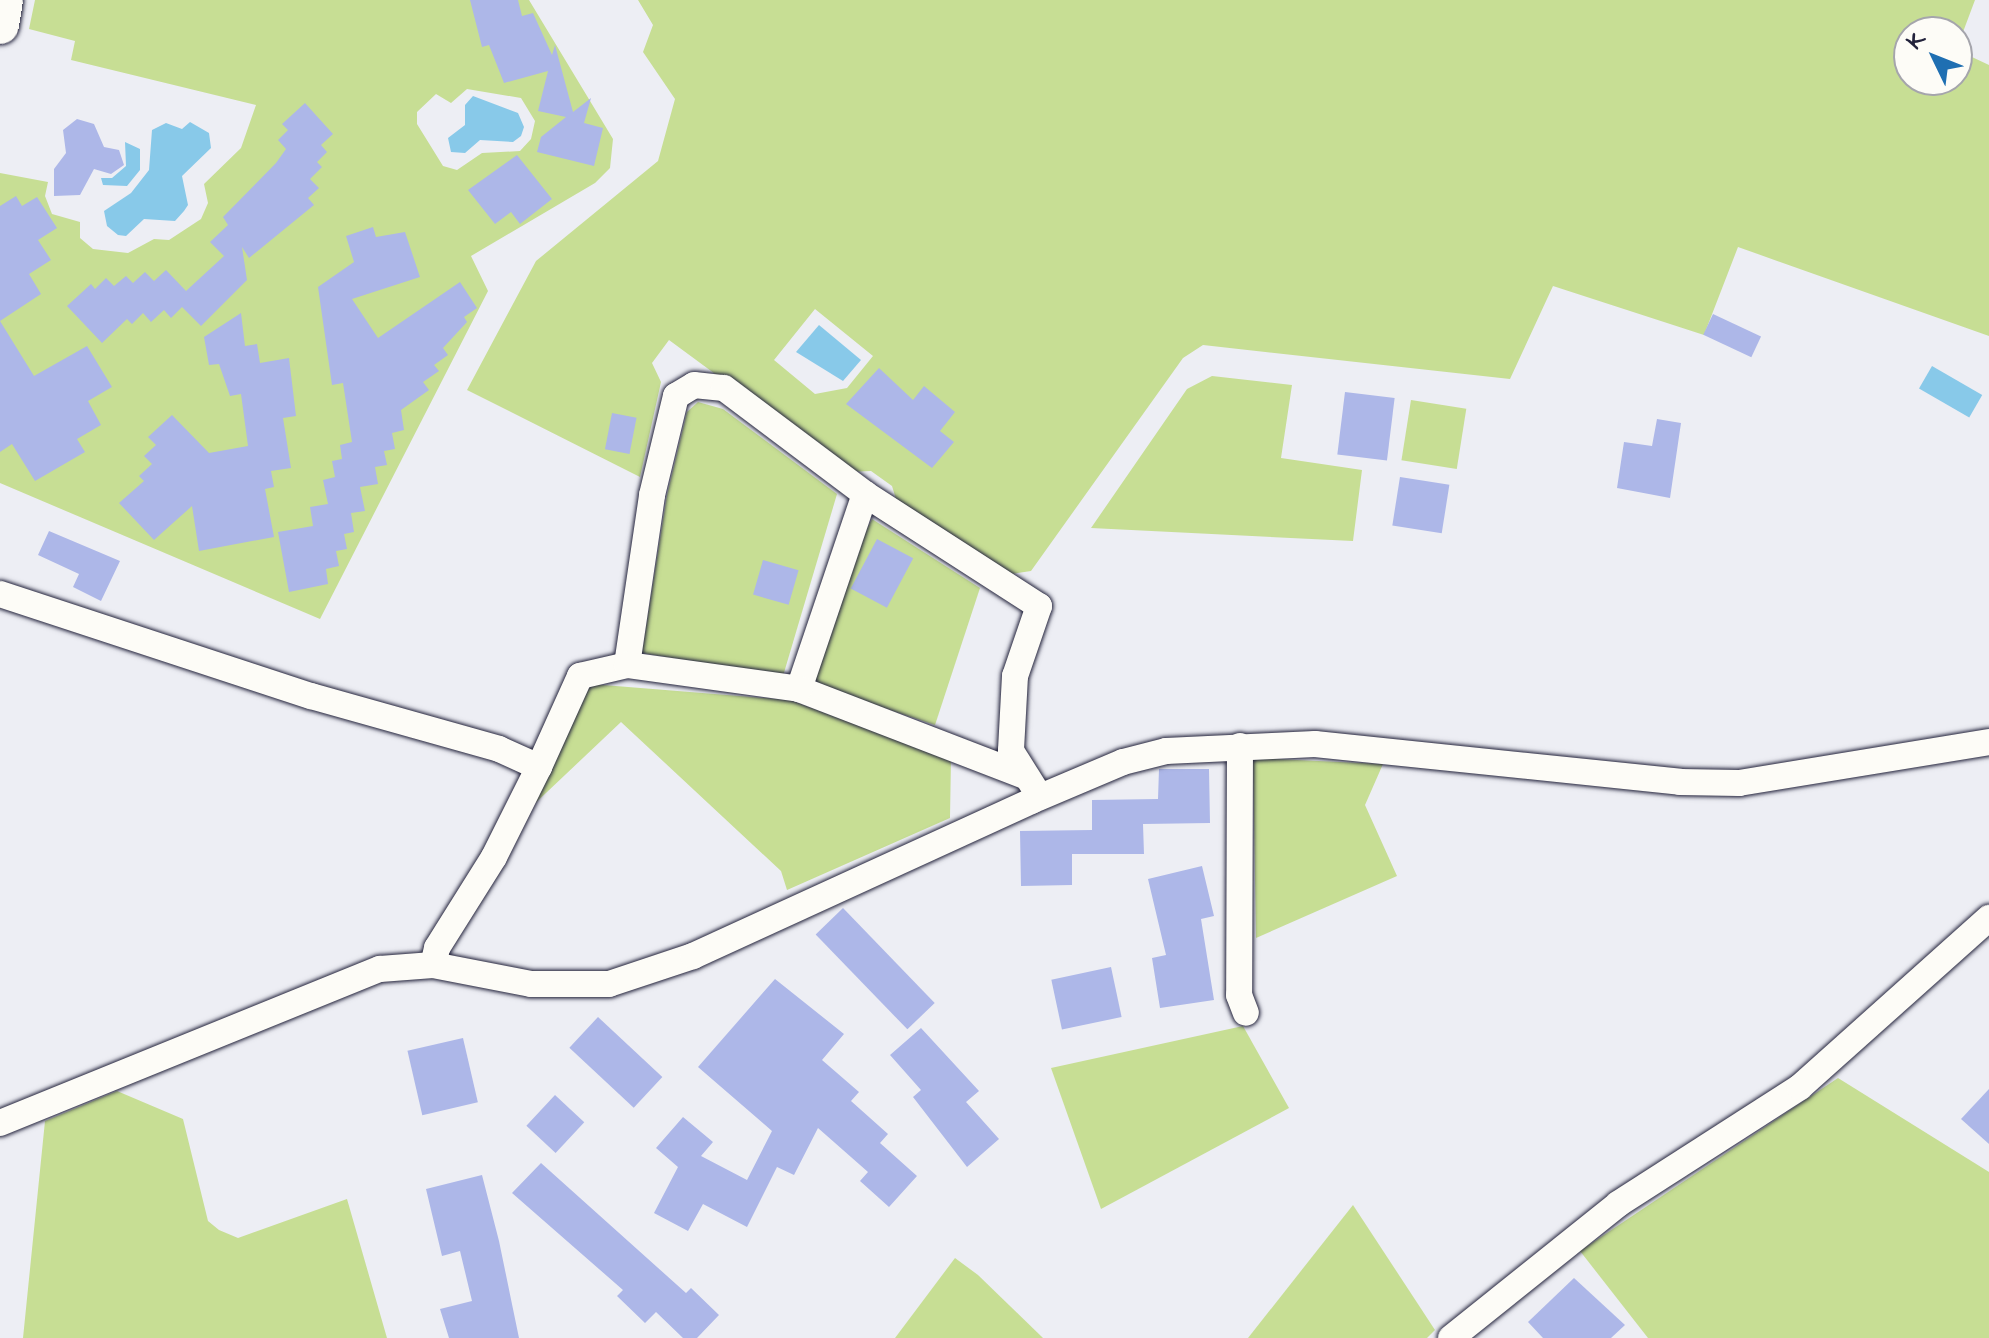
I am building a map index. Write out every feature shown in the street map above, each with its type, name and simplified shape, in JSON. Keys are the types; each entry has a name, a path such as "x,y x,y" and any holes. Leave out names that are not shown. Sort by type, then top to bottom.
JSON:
{"street":[{"path":"0,25 4,0"},
{"path":"627,665 652,495 676,396 694,385 724,388 865,494 1039,606 1015,676 1011,751 1022,775 1040,797"},
{"path":"799,689 865,494"},
{"path":"0,594 311,696 499,749 539,767"},
{"path":"433,965 437,948 494,857 580,676 627,665 799,689 1022,775"},
{"path":"0,1123 380,969 433,965 531,984 609,984 760,928 1040,797 1152,754 1240,746 1315,744 1514,761 1680,782 1739,783 1989,742"},
{"path":"1240,746 1239,995 1246,1013"},
{"path":"1451,1338 1618,1204 1800,1087 1989,918"}],"green space":[{"path":"35,0 529,0 613,139 610,168 595,183 471,256 488,291 320,619 0,483 0,173 48,182 45,196 52,214 80,222 80,238 93,249 128,253 154,239 169,240 201,219 208,203 204,184 241,148 256,105 71,60 75,41 29,29","holes":["467,89 521,98 535,121 531,139 520,151 482,153 457,170 443,166 417,124 417,112 436,94 451,103"]},
{"path":"638,0 1975,0 1969,16 1893,16 1893,96 1973,96 1973,58 1989,65 1989,336 1738,247 1704,335 1553,286 1510,379 1203,345 1183,358 1031,571 1012,574 896,499 892,486 871,471 848,472 669,340 652,363 661,382 640,477 467,390 536,261 658,161 675,99 643,52 653,25","holes":["815,309 873,356 847,388 815,394 774,360"]},
{"path":"1212,376 1292,385 1281,458 1362,470 1353,541 1091,528 1187,389"},
{"path":"1411,400 1466,409 1457,469 1401,460"},
{"path":"698,402 723,409 837,494 783,676 642,653 667,495 687,412"},
{"path":"872,519 980,588 935,725 812,684 844,573"},
{"path":"591,684 790,700 951,759 950,818 787,890 781,871 621,722 528,810"},
{"path":"1253,758 1383,764 1365,805 1397,876 1256,938"},
{"path":"1243,1026 1289,1108 1101,1209 1051,1068"},
{"path":"1838,1078 1989,1172 1989,1338 1648,1338 1580,1251"},
{"path":"117,1091 183,1119 208,1221 219,1230 238,1238 347,1199 387,1338 23,1338 45,1121"},
{"path":"1353,1205 1435,1330 1427,1338 1248,1338"},
{"path":"955,1258 978,1275 1043,1338 895,1338"}],"water":[{"path":"473,96 518,113 524,127 521,136 513,142 480,140 465,153 451,152 448,138 465,125 465,105"},
{"path":"190,122 209,133 211,148 182,176 188,205 175,221 144,219 126,236 118,235 107,226 104,211 131,193 149,170 152,130 166,123 182,129"},
{"path":"125,142 140,149 140,170 127,186 103,185 101,178 112,178 126,166"},
{"path":"819,325 861,360 843,381 796,352"},
{"path":"1932,366 1982,395 1969,418 1919,389"}],"building":[{"path":"470,0 518,0 522,16 533,13 552,55 555,45 573,112 591,98 584,123 603,128 594,166 537,152 541,137 566,117 538,111 548,71 504,83 489,45 482,47"},
{"path":"305,103 333,134 321,145 327,152 317,162 322,167 310,179 319,188 308,198 314,205 249,258 242,247 247,280 201,326 182,307 171,318 164,310 151,322 143,313 132,324 127,319 102,343 67,306 91,284 95,289 106,278 114,286 126,276 133,283 145,272 154,281 166,270 186,291 224,256 210,242 228,225 223,217 276,163 286,149 278,140 288,130 282,124"},
{"path":"77,119 94,124 104,147 119,150 124,165 111,174 94,169 80,195 54,196 54,169 66,153 63,130"},
{"path":"517,155 552,199 520,224 511,212 495,224 468,190"},
{"path":"16,196 22,206 37,197 57,228 38,240 51,260 29,274 41,294 0,321 0,206"},
{"path":"373,227 376,237 405,232 420,277 352,299 378,338 460,282 477,308 464,317 467,322 443,348 448,355 434,365 439,371 423,382 429,390 401,410 404,430 392,433 395,449 384,451 387,465 375,467 378,484 360,487 365,511 351,513 354,532 344,534 347,549 336,551 339,566 326,569 328,584 289,592 278,532 313,526 310,507 328,504 323,480 335,477 332,461 342,459 340,445 352,442 343,383 332,385 318,287 354,262 346,236"},
{"path":"241,313 245,346 257,344 260,363 289,358 296,416 283,418 291,468 271,471 274,487 265,489 274,537 199,551 192,506 154,540 119,503 144,481 139,476 152,464 144,456 156,445 148,437 172,415 209,453 248,446 241,394 230,396 219,364 209,365 204,337"},
{"path":"1713,314 1761,336 1751,357 1703,335"},
{"path":"0,321 34,376 87,346 112,387 88,401 101,425 77,439 85,452 35,481 12,444 0,452"},
{"path":"879,368 913,400 924,386 955,412 940,431 954,442 932,468 846,404"},
{"path":"1345,392 1395,398 1387,461 1337,455"},
{"path":"612,413 637,418 629,454 605,449"},
{"path":"1657,419 1681,423 1670,498 1617,488 1624,442 1652,446"},
{"path":"1400,477 1449,485 1442,533 1392,525"},
{"path":"49,531 120,561 101,601 73,587 79,574 38,555"},
{"path":"877,539 913,558 887,608 851,588"},
{"path":"763,560 799,570 789,605 753,595"},
{"path":"1159,769 1209,769 1210,823 1143,824 1144,854 1072,854 1072,885 1021,886 1020,831 1092,830 1092,800 1158,799"},
{"path":"1202,866 1214,916 1201,919 1214,1000 1160,1008 1152,958 1166,955 1148,879"},
{"path":"843,908 935,1003 907,1029 816,934"},
{"path":"1111,967 1122,1017 1062,1030 1051,980"},
{"path":"775,979 844,1034 822,1060 859,1092 851,1101 888,1134 880,1143 917,1176 889,1207 860,1181 868,1172 818,1128 794,1175 777,1167 747,1227 703,1204 688,1231 654,1213 678,1167 656,1148 683,1117 713,1142 701,1156 747,1180 772,1131 698,1067"},
{"path":"598,1017 662,1077 634,1108 569,1048"},
{"path":"921,1028 979,1091 966,1102 999,1139 967,1167 913,1097 921,1090 890,1055"},
{"path":"463,1038 478,1102 422,1115 407,1051"},
{"path":"1989,1089 1989,1144 1961,1119"},
{"path":"555,1095 584,1122 556,1153 526,1126"},
{"path":"541,1163 686,1293 691,1288 719,1315 697,1338 683,1338 656,1312 645,1323 617,1296 623,1290 512,1193"},
{"path":"482,1175 519,1338 449,1338 440,1309 472,1301 460,1251 442,1256 426,1189"},
{"path":"1574,1278 1625,1325 1611,1338 1543,1338 1528,1322"}]}
